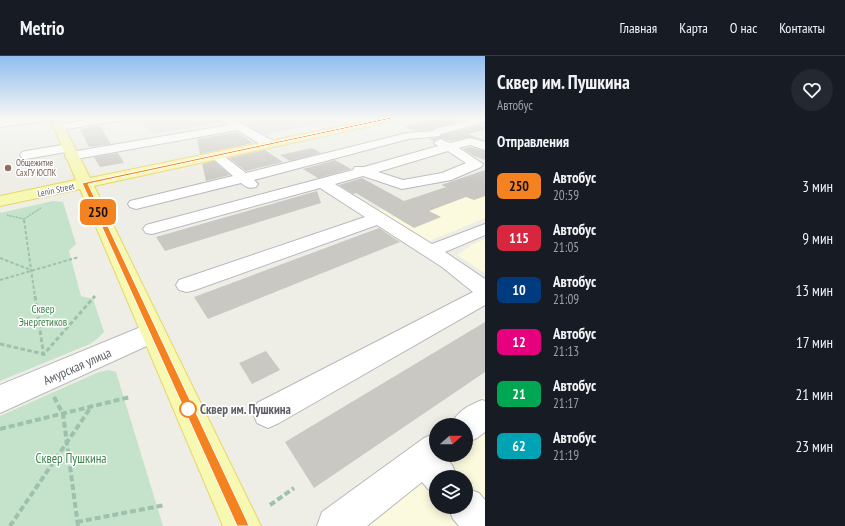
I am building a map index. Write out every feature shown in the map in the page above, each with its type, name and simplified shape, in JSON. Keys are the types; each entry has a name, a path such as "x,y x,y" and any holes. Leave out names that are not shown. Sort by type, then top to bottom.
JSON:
{"main road":[{"path":"65,140 242,526"},
{"name":"Lenin Street","path":"3,208 85,183 288,140"}],"street":[{"path":"119,140 124,147"},
{"path":"26,155 124,147 163,140"},
{"path":"262,140 269,144"},
{"path":"136,204 330,157 391,140"},
{"path":"437,140 456,145"},
{"path":"330,157 402,185 446,177 476,164 449,140"},
{"path":"152,229 324,183 470,141 485,146"},
{"path":"216,156 268,197"},
{"path":"324,183 449,262 485,290"},
{"path":"187,285 378,218"},
{"path":"431,251 485,229"},
{"path":"268,413 485,295"},
{"name":"Амурская улица","path":"0,399 153,332"},
{"path":"336,526 433,462"},
{"path":"473,514 483,526"}],"path":[{"path":"24,219 45,204"},
{"path":"3,208 24,219"},
{"path":"24,219 45,362"},
{"path":"0,280 79,257"},
{"path":"0,258 31,271"},
{"path":"44,354 95,296"},
{"path":"0,344 44,354"},
{"path":"52,393 63,414 77,524 165,505"},
{"path":"0,429 130,397"},
{"path":"10,526 92,407"},
{"path":"270,505 294,488"}],"shaded area":[{"path":"449,182 452,184 485,183 485,218 427,242 377,211 409,200 429,211 463,198 441,185"},
{"path":"485,239 485,273 457,255 473,244"},
{"path":"485,396 485,526 336,526 326,509 429,436 429,462 473,462 473,418 454,418"}],"green space":[{"name":"Сквер Энергетиков","path":"53,201 63,202 76,244 69,251 81,296 93,299 104,332 90,344 0,381 0,213"},
{"name":"Сквер Пушкина","path":"109,370 116,372 163,526 0,526 0,416 99,372"}],"building":[{"path":"85,140 109,140 111,144 89,147"},
{"path":"197,140 249,140 253,143 200,154"},
{"path":"470,147 485,151 485,160 474,156 463,149"},
{"path":"312,148 321,153 290,161 280,155"},
{"path":"265,150 283,162 246,171 229,158"},
{"path":"118,153 124,163 100,167 94,157"},
{"path":"335,160 351,169 318,178 303,169"},
{"path":"214,161 230,175 206,181 202,164"},
{"path":"485,170 485,196 474,200 466,197 429,211 441,217 414,228 356,193 353,194 339,185 362,178 404,201 446,187 441,185"},
{"path":"317,191 321,203 165,251 156,237"},
{"path":"379,228 400,242 208,319 194,297"},
{"path":"485,322 485,372 314,488 285,442"},
{"path":"266,351 280,370 252,384 239,363"}],"bus line":[{"name":"250","path":"242,526 85,183 289,140"}],"place":[{"name":"Общежитие СахГУ ЮСПК","path":"8,168"},
{"name":"Сквер им. Пушкина","path":"188,409"}]}
